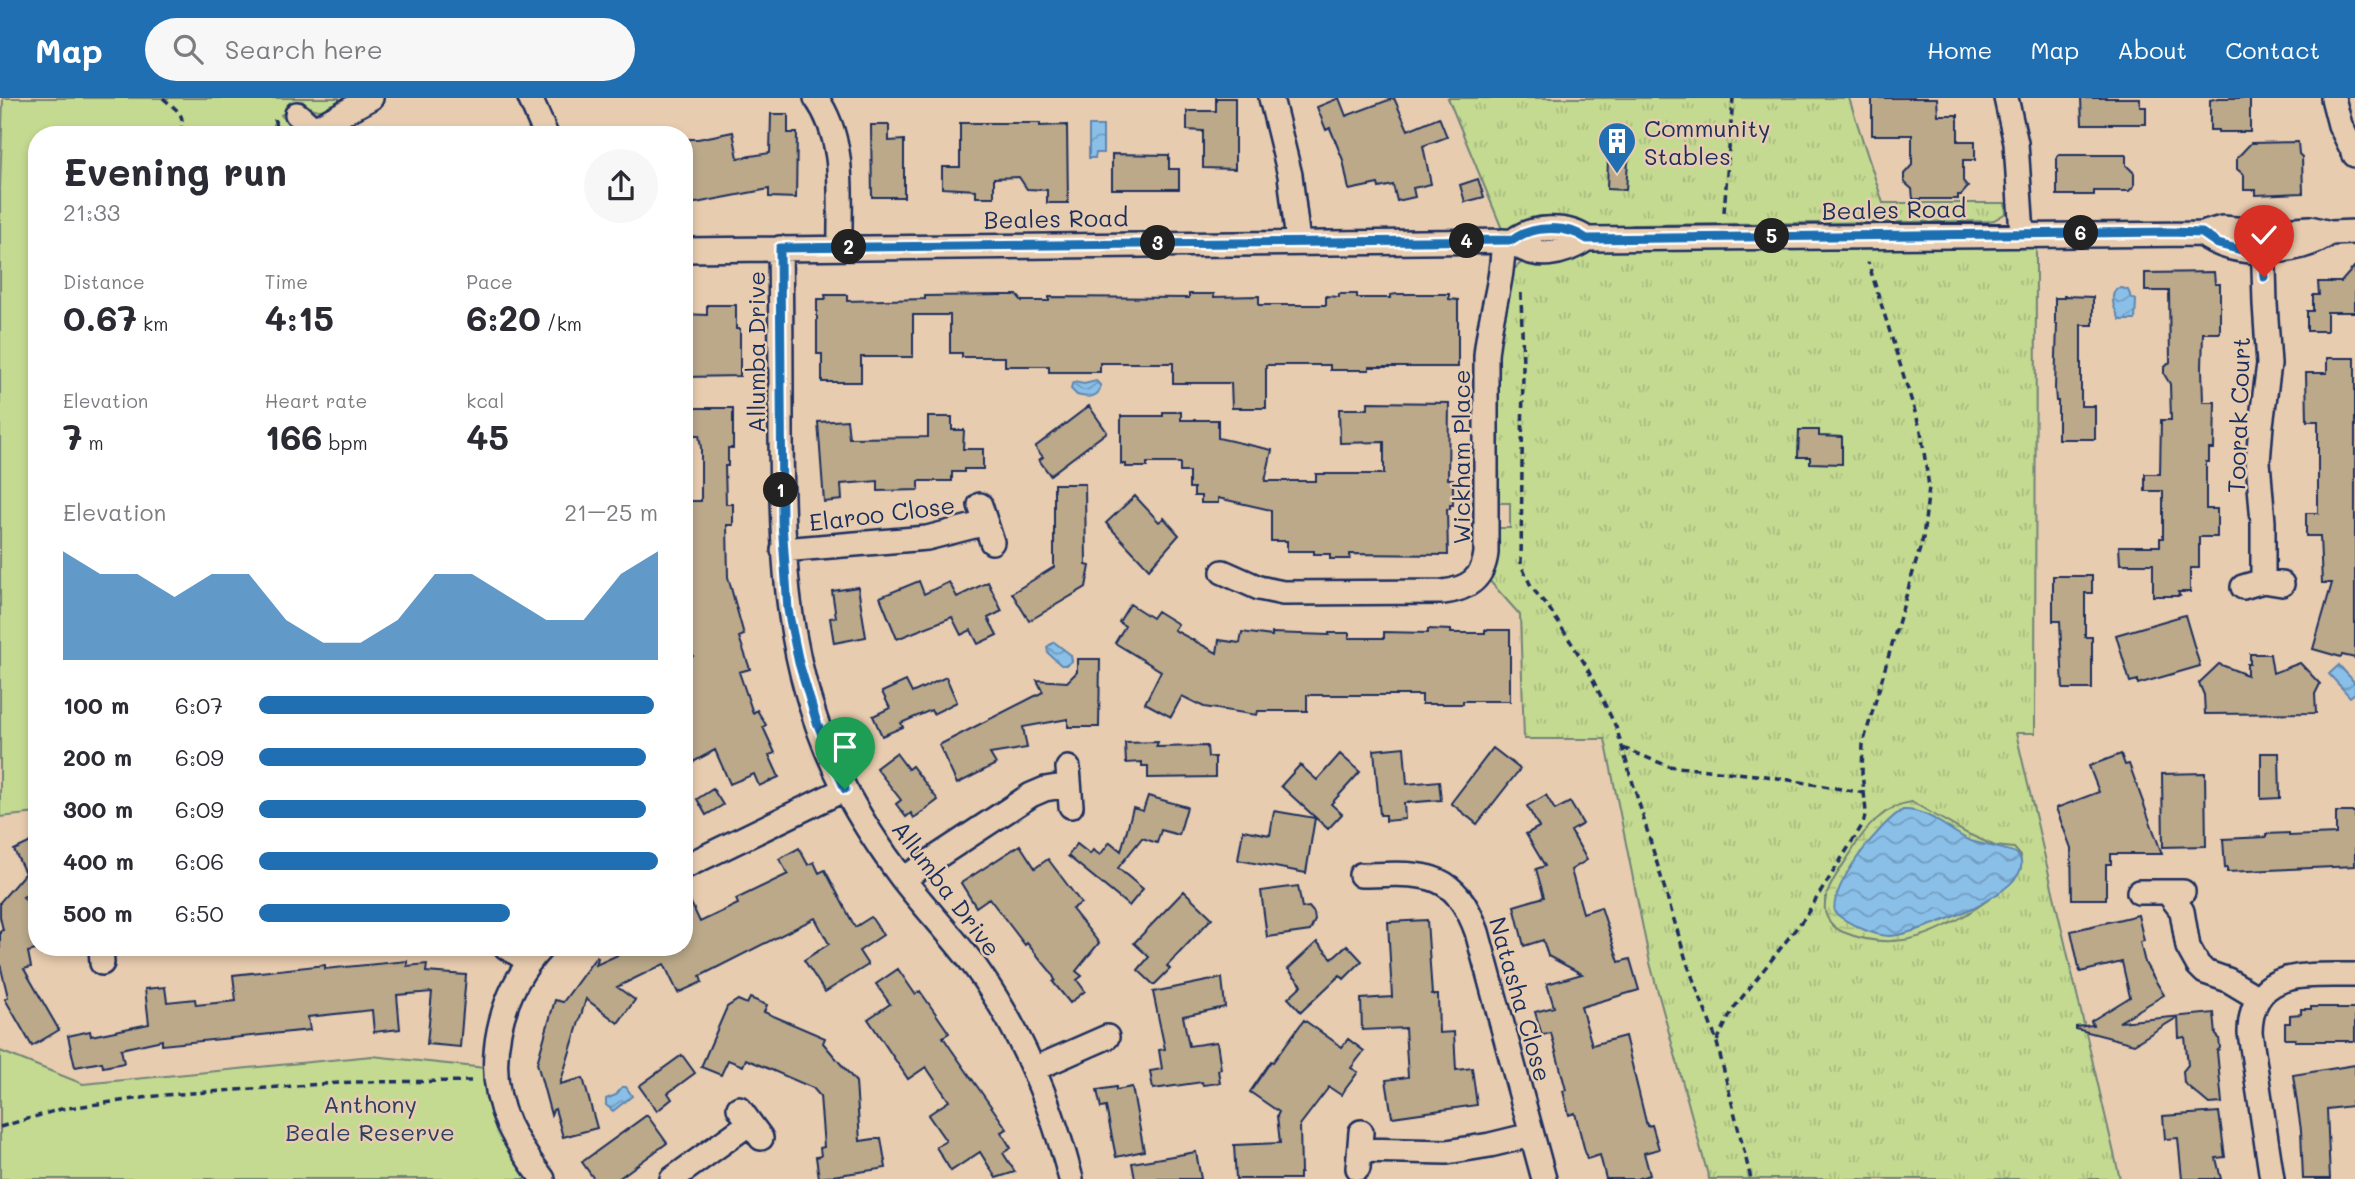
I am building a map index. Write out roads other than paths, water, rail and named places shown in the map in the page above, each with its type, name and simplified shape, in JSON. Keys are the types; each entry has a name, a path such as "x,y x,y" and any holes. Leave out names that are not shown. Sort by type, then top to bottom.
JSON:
{"street":[{"path":"326,126 371,98"},
{"path":"530,98 542,126"},
{"path":"816,98 831,124 836,140 840,247"},
{"path":"1271,98 1290,175 1298,242"},
{"path":"2006,98 2016,143 2022,234"},
{"path":"2333,98 2340,125 2355,155"},
{"path":"297,114 310,126"},
{"name":"Beales Road","path":"693,250 1508,241 1541,254 1557,252 1587,239 2202,233 2218,244 2245,251 2263,241 2314,242 2330,233 2355,232"},
{"name":"Wickham Place","path":"1223,572 1259,588 1293,594 1443,592 1462,589 1479,576 1486,553 1486,356 1488,334 1508,241"},
{"name":"Toorak Court","path":"2263,241 2269,363 2258,453 2263,522 2263,584"},
{"name":"Allumba Drive","path":"780,248 783,550 788,610 799,663 816,720 845,789 873,835 902,878 981,976 1012,1026 1034,1069 1057,1130 1071,1179"},
{"name":"Elaroo Close","path":"783,550 927,538 986,523"},
{"path":"902,878 1031,795 1045,789 1069,786"},
{"path":"693,863 845,789"},
{"name":"Natasha Close","path":"1361,875 1426,877 1440,881 1451,888 1467,906 1477,932 1544,1179"},
{"path":"2139,892 2177,892 2188,947 2198,965 2205,972 2228,980 2258,998"},
{"path":"535,956 505,1006 498,1037 496,1068 500,1097 509,1125 542,1179"},
{"path":"2272,1179 2250,1033 2252,1009 2258,998 2283,978 2355,975"},
{"path":"1034,1069 1107,1037"},
{"path":"672,1179 750,1123"},
{"path":"1360,1150 1447,1152 1531,1135"}],"water":[{"path":"1089,126 1103,126 1103,153 1096,153 1095,158 1089,158"},
{"path":"2116,289 2128,290 2136,300 2135,320 2120,320 2115,308 2114,293"},
{"path":"1096,381 1100,389 1093,396 1077,395 1071,389 1074,382 1084,384"},
{"path":"1054,642 1071,655 1072,661 1067,665 1061,665 1048,653 1047,647"},
{"path":"2339,665 2355,683 2355,693 2350,697 2329,674"},
{"path":"1903,810 1930,817 1971,841 2015,853 2021,867 2013,881 1996,895 1948,919 1889,936 1861,928 1835,913 1835,902 1858,856 1882,827"},
{"path":"622,1087 626,1087 632,1096 613,1111 606,1105 606,1099 616,1095"}],"place":[{"name":"Community Stables","path":"1617,175"}],"park label":[{"name":"Anthony Beale Reserve","path":"370,1117"}]}
